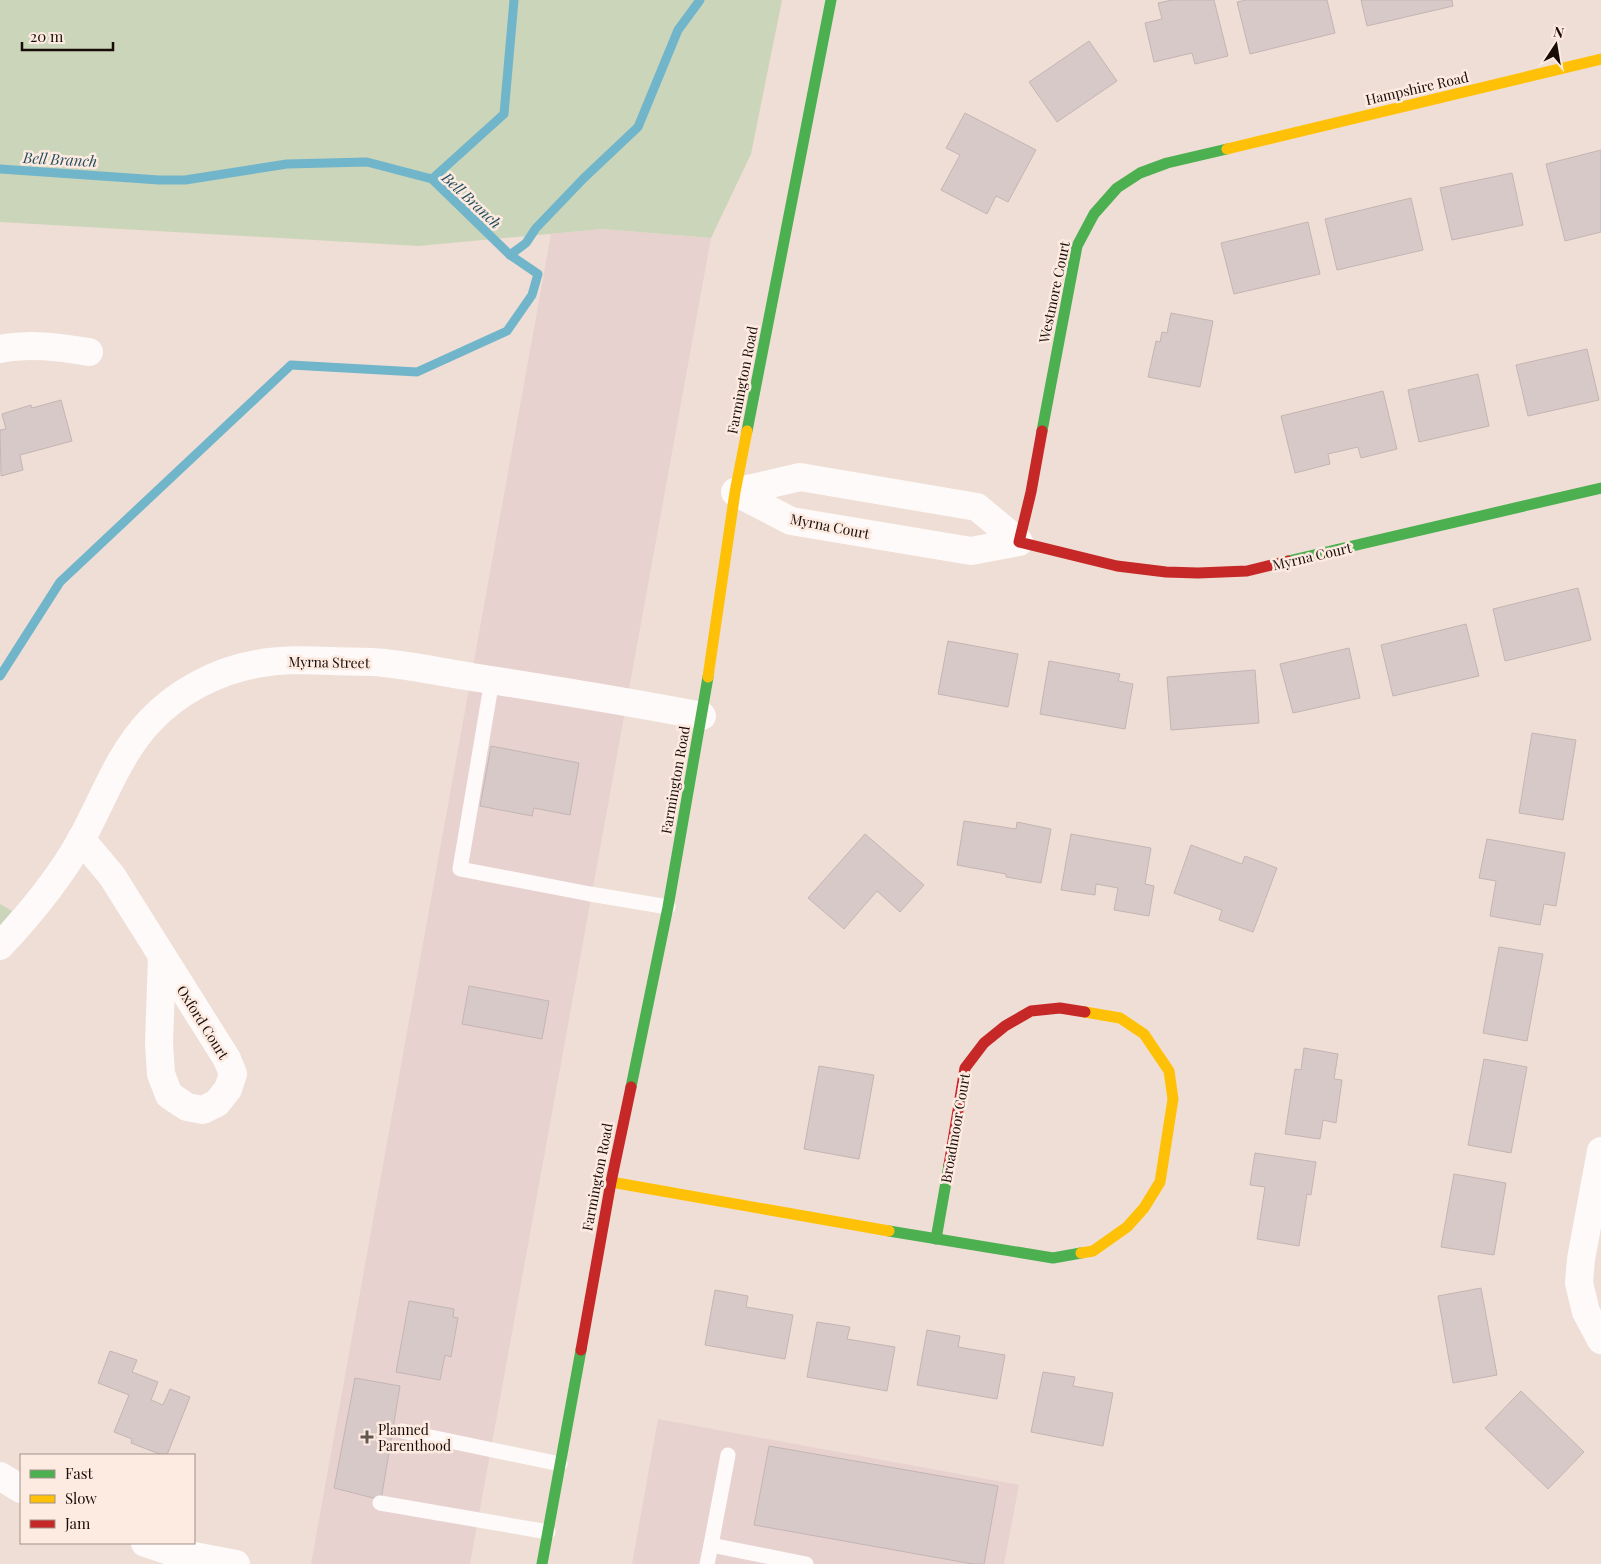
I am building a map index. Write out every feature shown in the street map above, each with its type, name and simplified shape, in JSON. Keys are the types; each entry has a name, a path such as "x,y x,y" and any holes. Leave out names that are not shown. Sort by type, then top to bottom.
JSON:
{"street":[{"name":"Farmington Road","path":"542,1564 611,1182 668,907 702,716 735,492 831,0"},
{"name":"Hampshire Road","path":"1240,146 1601,59"},
{"name":"Westmore Court","path":"1019,542 1031,492 1077,246 1088,222 1099,205 1119,186 1135,175 1167,163 1240,146"},
{"path":"0,349 34,346 62,347 88,352"},
{"name":"Myrna Court","path":"735,492 800,476 977,507 1019,542"},
{"name":"Myrna Court","path":"735,492 791,521 971,551 1019,542 1127,567 1170,572 1211,573 1248,571 1601,488"},
{"name":"Myrna Street","path":"0,946 35,907 60,874 82,839 120,759 134,738 171,702 200,683 223,673 256,664 299,659 384,663 628,702 702,716"},
{"name":"Oxford Court","path":"82,839 112,876 227,1059 233,1074 228,1089 218,1103 203,1110 187,1107 169,1095 161,1074 159,1043 162,956"},
{"name":"Broadmoor Court","path":"611,1182 936,1239 1053,1258 1093,1251 1127,1227 1144,1208 1160,1182 1173,1100 1169,1071 1144,1034 1120,1018 1060,1008 1031,1011 1005,1026 984,1042 966,1068 936,1239"},
{"path":"1597,1334 1586,1312 1580,1283 1581,1259 1601,1151"},
{"path":"148,1544 173,1552 236,1564"}],"lane":[{"path":"492,680 460,869 668,907"},
{"path":"402,1431 560,1464"},
{"path":"707,1564 728,1455"},
{"path":"380,1503 548,1532"},
{"path":"711,1545 806,1564"}],"shaded area":[{"path":"603,229 711,238 470,1564 311,1564 551,234"},
{"path":"658,1419 1019,1485 1004,1564 632,1564"}],"green space":[{"path":"0,0 782,0 751,154 711,238 603,229 418,246 0,222"},
{"path":"0,904 12,911 0,926"}],"building":[{"path":"1172,0 1214,0 1228,56 1195,64 1192,53 1154,62 1145,23 1162,19 1158,3"},
{"path":"1246,0 1327,0 1335,33 1250,54 1237,2"},
{"path":"1361,0 1452,0 1453,6 1367,26"},
{"path":"1089,41 1117,81 1057,122 1029,82"},
{"path":"965,113 1036,150 1008,202 996,196 987,214 941,190 960,155 946,148"},
{"path":"1601,150 1601,232 1565,241 1546,164"},
{"path":"1512,173 1523,225 1452,240 1440,188"},
{"path":"1411,198 1423,250 1337,270 1325,219"},
{"path":"1308,222 1320,274 1234,294 1221,243"},
{"path":"1171,313 1213,321 1200,387 1148,377 1156,341 1160,342 1162,332 1167,333"},
{"path":"1587,349 1599,400 1528,416 1516,365"},
{"path":"1478,374 1489,426 1419,442 1408,390"},
{"path":"1383,391 1397,449 1361,458 1358,447 1328,454 1330,464 1295,473 1281,416"},
{"path":"61,400 72,441 20,455 23,470 1,476 0,430 6,429 2,414 31,405 32,408"},
{"path":"1578,588 1591,640 1505,661 1493,609"},
{"path":"1466,624 1479,676 1393,696 1381,645"},
{"path":"948,641 1018,654 1008,707 938,694"},
{"path":"1349,648 1360,698 1293,713 1280,664"},
{"path":"1049,661 1120,674 1118,681 1133,684 1125,729 1040,714"},
{"path":"1255,670 1259,723 1171,730 1167,677"},
{"path":"1532,733 1576,740 1563,820 1519,813"},
{"path":"491,746 579,763 570,815 534,808 532,816 480,806"},
{"path":"964,821 1016,829 1017,822 1051,829 1041,883 957,865"},
{"path":"865,834 924,885 900,912 877,891 844,929 808,898"},
{"path":"1071,834 1151,848 1145,884 1154,886 1149,916 1114,910 1118,888 1096,884 1095,895 1061,890"},
{"path":"1487,839 1565,853 1556,906 1544,904 1540,925 1490,916 1496,881 1479,878"},
{"path":"1191,845 1242,864 1245,856 1277,868 1253,932 1219,920 1222,910 1174,893"},
{"path":"1499,947 1543,954 1527,1041 1483,1033"},
{"path":"469,986 549,1001 542,1039 462,1024"},
{"path":"1304,1048 1338,1054 1334,1079 1342,1080 1336,1123 1323,1120 1320,1139 1285,1134 1295,1069 1301,1070"},
{"path":"1484,1059 1527,1067 1511,1153 1468,1145"},
{"path":"819,1066 874,1075 859,1159 804,1149"},
{"path":"1255,1153 1316,1162 1311,1195 1307,1194 1299,1246 1257,1239 1265,1187 1250,1185"},
{"path":"1454,1174 1506,1183 1494,1255 1441,1247"},
{"path":"1481,1288 1497,1375 1453,1383 1438,1296"},
{"path":"715,1290 748,1296 746,1307 793,1315 785,1359 705,1345"},
{"path":"409,1301 454,1309 453,1317 458,1318 451,1357 445,1355 440,1380 396,1372"},
{"path":"817,1322 850,1327 847,1339 895,1347 887,1391 807,1377"},
{"path":"927,1330 960,1336 958,1347 1005,1355 997,1399 917,1385"},
{"path":"110,1351 137,1360 132,1372 158,1382 151,1400 163,1405 170,1389 190,1397 167,1454 159,1454 131,1443 132,1439 114,1432 129,1395 98,1383"},
{"path":"1043,1372 1075,1377 1073,1386 1113,1393 1103,1446 1031,1432"},
{"name":"Planned Parenthood","path":"355,1378 400,1386 381,1500 334,1488"},
{"path":"1521,1391 1584,1452 1548,1489 1485,1428"},
{"path":"769,1446 998,1486 984,1564 973,1564 754,1525"}],"waterway":[{"path":"432,179 504,114 514,0"},
{"name":"Bell Branch","path":"510,255 526,243 536,228 584,178 638,127 678,30 700,0"},
{"path":"0,169 159,180 185,180 287,164 367,162 432,179 510,255 538,274 532,295 507,331 417,372 291,365 60,582 0,676"}],"traffic: fast":[{"path":"747,431 831,0"},
{"path":"1042,431 1077,246 1094,214 1117,188 1140,173 1167,163 1227,149"},
{"path":"1288,561 1601,488"},
{"path":"631,1087 668,907 708,677"},
{"path":"936,1239 949,1165"},
{"path":"889,1231 1053,1258 1081,1253"},
{"path":"542,1564 581,1350"}],"traffic: slow":[{"path":"1227,149 1601,59"},
{"path":"708,677 735,492 747,431"},
{"path":"1081,1253 1093,1251 1127,1227 1144,1208 1160,1182 1173,1099 1169,1071 1144,1034 1120,1018 1085,1012"},
{"path":"611,1182 889,1231"}],"traffic: jam":[{"path":"1042,431 1031,492 1019,542 1117,566 1166,572 1247,571 1288,561"},
{"path":"949,1165 965,1068 984,1043 1005,1026 1031,1011 1060,1008 1085,1012"},
{"path":"581,1350 611,1182 631,1087"}],"place":[{"name":"Planned Parenthood","path":"367,1437"}]}
